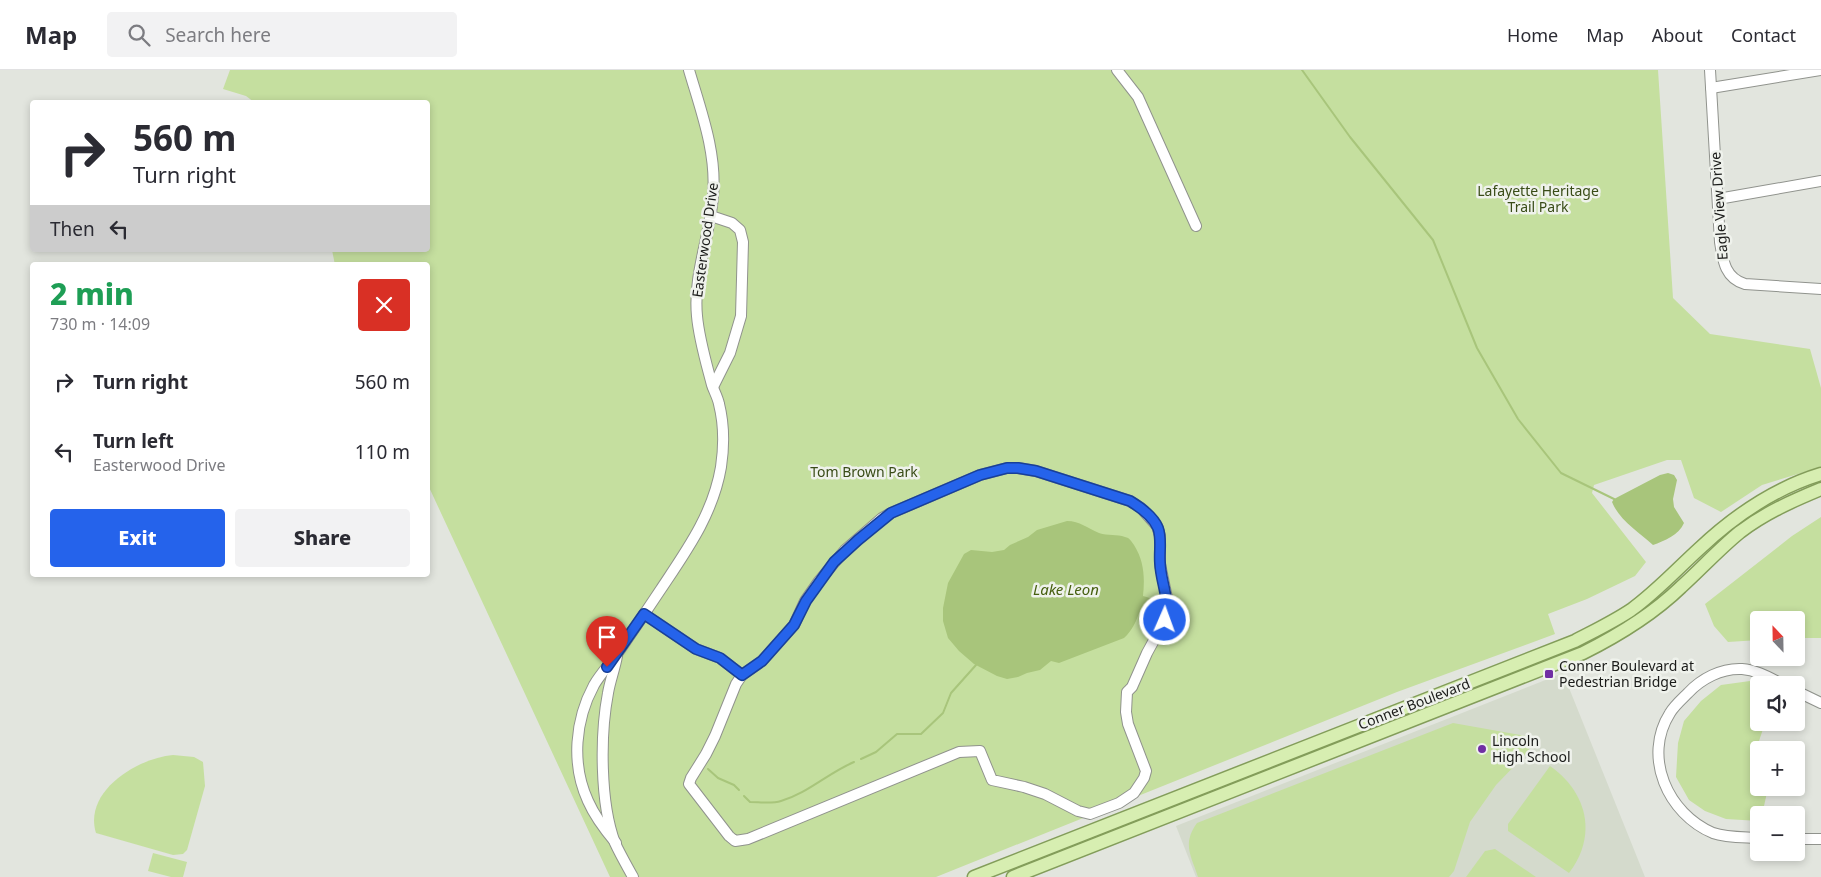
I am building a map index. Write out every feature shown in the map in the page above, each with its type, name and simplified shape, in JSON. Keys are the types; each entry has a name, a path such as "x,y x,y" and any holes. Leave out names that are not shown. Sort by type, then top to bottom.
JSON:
{"main road":[{"name":"Conner Boulevard","path":"974,877 1000,872 1574,641 1632,609 1671,577 1699,548 1728,524 1762,500 1793,484 1821,474"},
{"name":"Conner Boulevard","path":"1013,877 1554,665 1606,642 1641,621 1680,588 1712,556 1740,532 1764,516 1821,489"},
{"path":"1549,651 1554,665"}],"street":[{"name":"Easterwood Drive","path":"633,877 615,843 594,813 583,788 578,757 578,730 584,705 593,688 697,534 715,492 721,467 722,426 719,403 699,331 696,292 698,274 711,216 714,174 710,148 689,70"},
{"path":"1117,70 1138,97 1196,226"},
{"name":"Eagle View Drive","path":"1710,70 1723,265 1730,276 1738,282 1745,284 1821,289"},
{"path":"1711,88 1821,70"},
{"path":"1718,199 1821,181"},
{"path":"711,216 722,218 732,223 740,230 743,242 741,316 730,353 713,387"},
{"path":"1007,468 1036,471 1130,501 1141,508 1157,526 1160,536 1160,564 1167,598 1167,611 1165,620 1132,687 1127,692 1126,712 1128,724 1146,771 1144,778 1134,793 1090,814 1078,811 1046,794 992,780 980,751 959,752 748,839 735,841 729,836 689,784 715,736 736,684 742,675 762,661 794,625 806,601 834,562 882,518 980,475 1007,468"},
{"path":"644,614 696,649 720,658 742,675"},
{"name":"Easterwood Drive","path":"615,843 606,806 604,752 608,693 618,652"},
{"path":"1750,837 1715,834 1690,819 1680,810 1672,800 1661,777 1659,741 1663,726 1670,712 1702,681 1728,670 1751,671 1767,676"},
{"path":"1805,695 1821,703"},
{"path":"1805,839 1821,840"}],"shaded area":[{"name":"Lincoln High School","path":"1563,673 1645,877 1196,877 1176,826"}],"green space":[{"name":"Tom Brown Park","path":"230,70 1658,70 1673,298 1710,334 1810,349 1821,388 1821,467 1762,485 1721,512 1694,498 1681,460 1667,460 1594,485 1592,493 1646,562 1635,576 1587,599 1548,614 1555,634 1397,692 936,877 610,877 430,489 430,262 334,262 332,252 430,252 430,100 251,100 246,96 223,89"},
{"path":"1821,517 1821,638 1805,638 1805,611 1750,611 1750,641 1728,642 1714,626 1705,604 1792,536"},
{"path":"1750,681 1750,731 1762,731 1759,741 1750,741 1750,796 1766,796 1764,806 1750,806 1750,820 1726,819 1705,811 1689,800 1676,777 1678,743 1684,721 1701,701 1721,685"},
{"path":"1453,723 1537,738 1526,754 1496,785 1470,822 1454,871 1449,877 1198,877 1189,850 1192,830 1197,823"},
{"path":"173,755 194,757 203,762 205,786 187,850 183,854 173,855 96,833 94,818 98,804 105,791 116,779 144,763 159,757"},
{"path":"1550,766 1573,788 1580,801 1584,815 1583,844 1578,859 1569,873 1508,831 1508,824"},
{"path":"1495,849 1536,877 1466,877 1485,851"},
{"path":"153,853 187,862 183,877 171,877 148,871"}],"water":[{"path":"1668,473 1674,475 1677,480 1673,499 1674,507 1684,523 1675,534 1653,545 1624,520 1612,502 1614,499 1660,475"},
{"name":"Lake Leon","path":"1067,521 1080,523 1099,533 1127,537 1134,545 1142,563 1144,576 1143,596 1171,606 1171,608 1140,610 1134,625 1124,638 1059,663 1051,661 1040,670 1018,677 1007,679 974,664 948,638 943,621 943,608 948,583 964,554 971,550 992,552 1004,550 1037,530"}],"waterway":[{"path":"1302,70 1350,137 1433,240 1477,348 1518,419 1561,473 1614,499"},
{"path":"861,759 876,752 897,734 921,734 943,713 951,693 976,665"},
{"path":"744,796 750,802 770,803 781,801 800,793 854,762"},
{"path":"708,769 718,778 734,785 739,790"}],"place":[{"name":"Conner Boulevard at Pedestrian Bridge","path":"1549,674"},
{"name":"Lincoln High School","path":"1482,749"}],"route":[{"path":"607,667 644,614 701,652 720,658 742,675 762,661 794,625 806,601 834,562 882,518 980,475 1007,468 1036,471 1104,492 1130,501 1150,516 1157,526 1160,536 1160,564 1167,598 1165,620"}],"park label":[{"name":"Lafayette Heritage Trail Park","path":"1538,200"}]}
